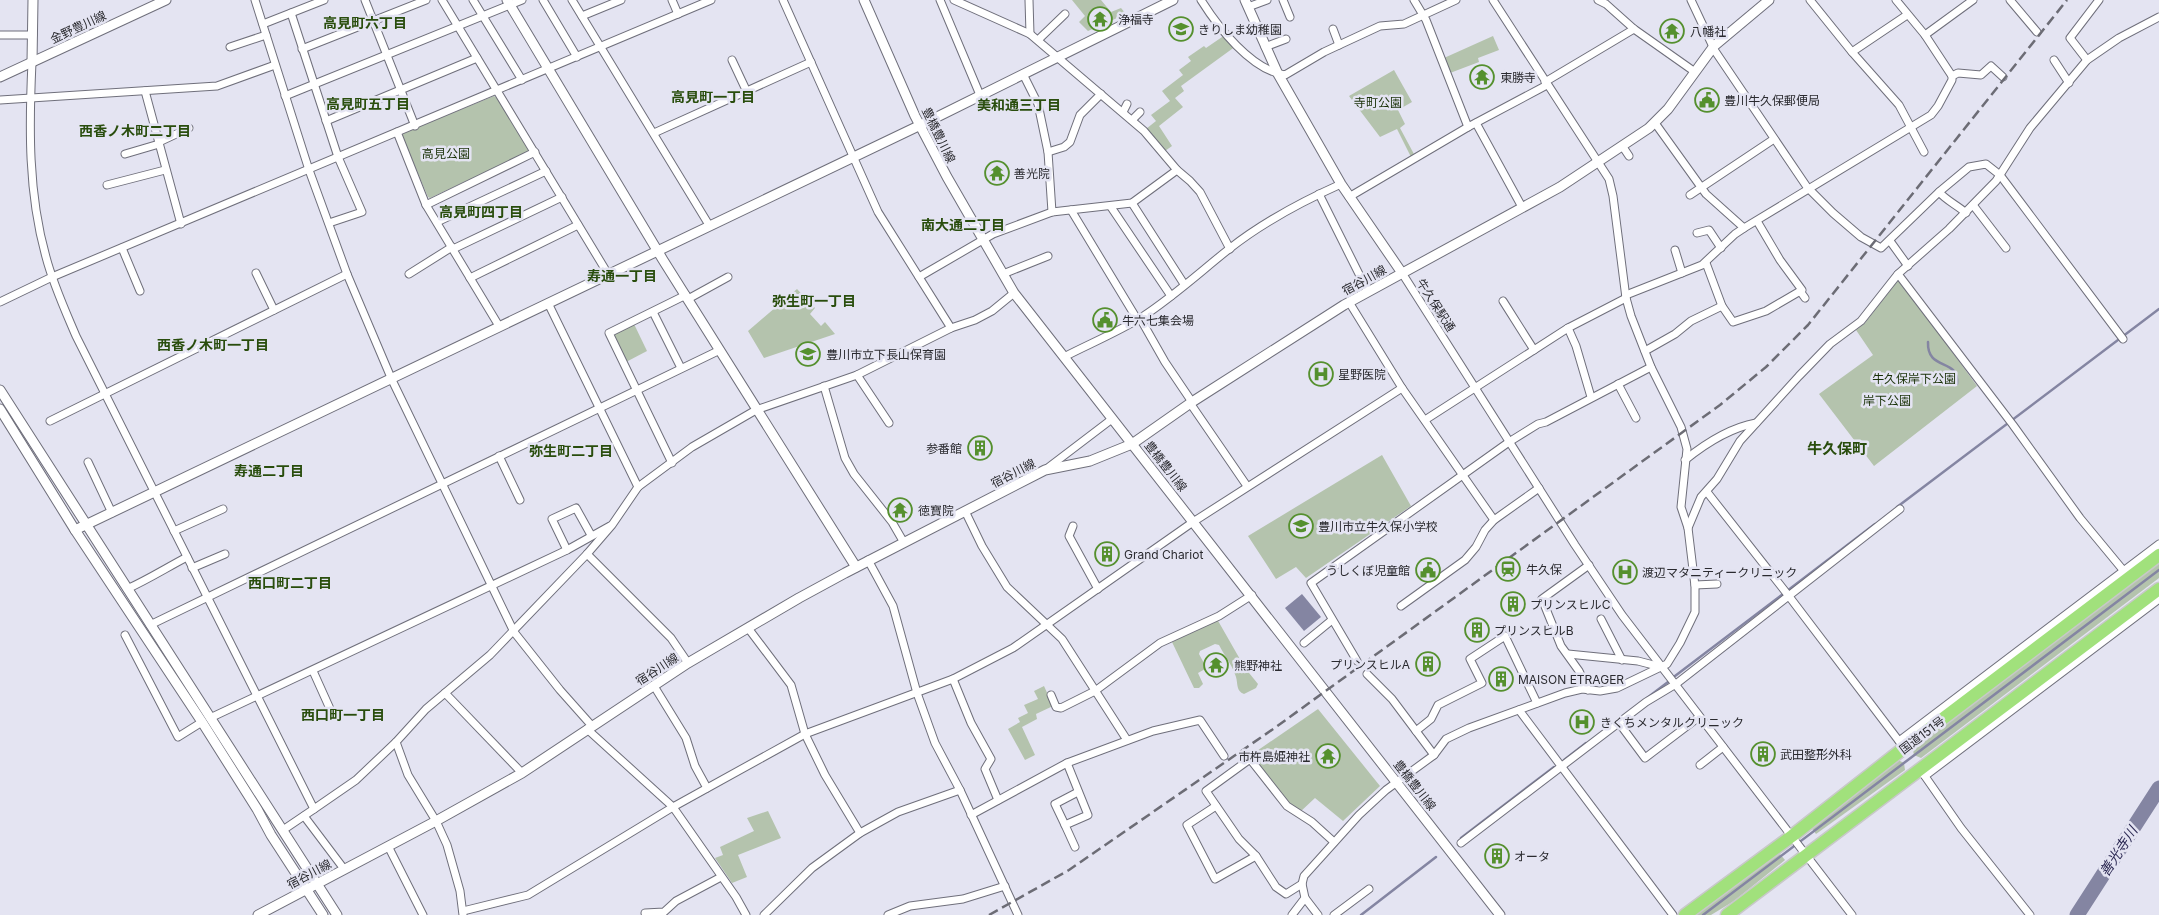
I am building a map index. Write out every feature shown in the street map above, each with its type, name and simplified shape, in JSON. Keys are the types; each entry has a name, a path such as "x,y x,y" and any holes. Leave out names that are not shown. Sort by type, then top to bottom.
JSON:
{"highway":[{"name":"国道151号","path":"1685,915 1792,836 1902,744 2159,555"},
{"path":"1727,915 1806,853 1923,773 2159,589"}],"street":[{"path":"33,0 30,157 38,220 52,277 76,336 156,492 280,744 314,808"},
{"name":"金野豊川線","path":"0,77 166,0"},
{"path":"255,0 309,170 347,274 392,380 514,632 590,727 673,807 746,915"},
{"path":"263,24 324,0"},
{"path":"365,0 415,126"},
{"path":"302,49 426,0"},
{"path":"442,0 608,274"},
{"path":"473,0 522,80"},
{"path":"286,96 483,16 509,2 522,0"},
{"path":"543,0 577,57"},
{"path":"572,0 709,226"},
{"path":"582,16 621,0"},
{"path":"672,0 678,14"},
{"path":"0,302 52,277 711,0"},
{"path":"783,0 878,212 951,328"},
{"name":"豊橋豊川線","path":"864,0 920,125 982,240 1014,293 1252,595 1500,915"},
{"path":"940,0 980,95"},
{"path":"954,0 1030,34 1150,136 1177,170 1190,180 1200,192 1230,248"},
{"path":"1029,0 1030,34"},
{"path":"75,530 392,380 548,302 920,125 1173,0"},
{"path":"1200,0 1238,46 1263,67 1285,76 1303,63 1380,26 1404,24 1456,0"},
{"path":"1246,3 1267,0"},
{"path":"1283,0 1290,17"},
{"path":"1414,0 1426,20 1468,127"},
{"path":"1318,915 1305,898 1302,884 1304,876 1359,815 1397,782 1434,755 1446,740 1469,728 1565,693 1582,689 1600,692 1617,688 1648,672 1661,668 1670,660 1691,623 1696,603 1688,528 1682,508 1687,450 1681,427 1645,352 1626,296 1609,179 1493,0"},
{"path":"1598,0 1606,4 1634,29 1695,72"},
{"path":"1691,0 1714,46 1774,139 1809,188 1833,213 1861,237 1880,248 1890,241 1939,192 1972,166 1989,165 2000,175 2124,339"},
{"name":"宿谷川線","path":"258,915 436,821 522,773 688,663 903,541 1045,470 1090,461 1132,444 1191,402 1349,302 1522,207 1599,162 1654,123 1668,109 1714,46 1769,0"},
{"path":"1810,0 1852,52 1894,98 1924,152"},
{"path":"1425,420 1568,328 1626,296 1706,263 1744,228 1928,118 1938,106 1952,80 1952,76 1925,34 1896,0"},
{"path":"1925,34 1973,0"},
{"path":"2010,0 2037,32"},
{"path":"2087,60 2070,38 2100,0"},
{"path":"509,2 657,251 856,567"},
{"name":"牛久保駅通","path":"1246,3 1278,74 1341,184 1402,273 1622,615 1852,915"},
{"path":"290,13 338,156 362,212 329,223"},
{"path":"1038,40 1065,14"},
{"path":"1852,52 1907,15"},
{"path":"1688,528 1695,506 1717,479 1731,454 1756,423 1830,344 1861,321 1898,274 1966,213 2000,175 2030,128 2087,60 2119,38 2159,17"},
{"path":"1333,29 1339,45"},
{"path":"1350,197 1468,127 1546,84 1634,29"},
{"path":"0,35 33,35"},
{"path":"230,47 266,35"},
{"path":"1265,47 1286,39"},
{"path":"326,121 477,58"},
{"path":"732,60 746,92"},
{"path":"2054,60 2069,83"},
{"path":"654,133 811,62"},
{"path":"0,100 217,86 276,65"},
{"path":"1952,76 1958,73 1981,74 1991,66 2003,77"},
{"path":"1024,74 1038,104 1048,152 1052,212"},
{"path":"145,91 181,224"},
{"path":"1048,152 1064,147 1070,142 1080,115 1101,94"},
{"path":"1122,112 1127,104"},
{"path":"1132,120 1140,112"},
{"path":"1476,123 1522,207"},
{"path":"1654,123 1706,194 1744,228"},
{"path":"126,154 159,143 189,128"},
{"path":"397,132 426,205 499,326"},
{"path":"1690,196 1774,139"},
{"path":"1622,147 1629,156"},
{"path":"426,205 535,152"},
{"path":"107,186 166,170"},
{"path":"437,222 546,170"},
{"path":"919,277 982,240 1052,212 1111,207 1132,203 1177,170"},
{"path":"1064,357 1139,318 1204,271 1230,248 1319,194 1341,184"},
{"path":"1939,192 1947,201 1958,206 1966,213"},
{"path":"1319,194 1368,292"},
{"path":"409,274 453,248 562,197"},
{"path":"1132,203 1184,284"},
{"path":"1973,205 2006,248"},
{"path":"1111,207 1171,296"},
{"path":"1071,210 1165,362 1247,486"},
{"path":"1757,220 1780,260 1802,290 1800,291 1805,298"},
{"path":"470,278 578,225"},
{"path":"1697,233 1709,230 1721,248"},
{"path":"1890,241 1908,266"},
{"path":"122,248 140,291"},
{"path":"1675,250 1682,274"},
{"path":"1003,274 1048,256"},
{"path":"1706,263 1722,306 1735,322 1766,311 1800,291"},
{"path":"256,273 274,310"},
{"path":"50,420 347,274"},
{"path":"1898,274 2013,424 2080,518 2123,570"},
{"path":"672,463 609,333 728,277"},
{"path":"283,830 356,780 396,742 426,709 514,632 612,525 638,487 692,447 756,410 857,375 951,328 975,320 992,311 1014,293"},
{"path":"1503,301 1534,350"},
{"path":"548,302 638,487"},
{"path":"1349,302 1402,388 1494,520"},
{"path":"1645,352 1675,334 1691,321 1722,306"},
{"path":"653,312 681,368"},
{"path":"1568,328 1576,346 1591,397"},
{"path":"150,625 720,350"},
{"path":"1357,661 1311,583 1538,424 1546,422 1651,367"},
{"path":"857,375 890,423"},
{"path":"1618,384 1636,418"},
{"path":"824,386 845,458 854,474 892,522 903,541"},
{"path":"396,742 408,775 436,821 453,863 463,913 528,895 673,807 805,734 953,679 1013,648 1193,522 1402,388"},
{"path":"0,390 150,625 323,915"},
{"path":"0,410 75,530 283,830 338,915"},
{"path":"1045,470 1112,418"},
{"path":"1685,460 1737,427 1756,423"},
{"path":"499,456 520,500"},
{"path":"88,462 112,513"},
{"path":"1401,606 1465,560 1494,520 1539,488"},
{"path":"1707,492 1902,744 2123,570 2159,544"},
{"path":"567,550 552,519 576,508 590,535"},
{"path":"174,531 223,509"},
{"path":"1461,844 1646,702 1676,684 1900,509"},
{"path":"965,511 982,546 1006,587 1062,639 1127,740"},
{"path":"126,635 178,737 206,720 567,550 590,535 612,525"},
{"path":"1074,526 1069,536 1098,588"},
{"path":"192,568 225,554"},
{"path":"587,554 671,638 688,663"},
{"path":"127,589 156,576 167,567 187,557"},
{"path":"868,560 893,606 917,693 935,743 960,790 1018,915"},
{"path":"1588,690 1568,654 1561,646 1542,600 1589,565"},
{"path":"1694,584 1717,584"},
{"path":"1051,695 1056,707 1061,708 1095,691 1160,643 1219,616 1252,595"},
{"path":"2030,915 1961,828 1923,773 2159,599"},
{"path":"1601,619 1622,660"},
{"path":"1304,643 1332,620"},
{"path":"748,628 791,685 805,734 825,776 860,833"},
{"path":"1416,731 1431,719 1438,705 1482,683 1470,659 1505,636 1537,703"},
{"path":"1568,654 1638,661 1661,668"},
{"path":"313,671 331,710"},
{"path":"1367,674 1392,699 1434,755"},
{"path":"953,679 970,723 990,759 985,770 998,800"},
{"path":"654,686 686,738 695,766 707,788"},
{"path":"445,693 522,773"},
{"path":"1518,710 1673,915"},
{"path":"1619,723 1645,758 1699,717"},
{"path":"971,815 1067,763 1127,740 1176,725 1200,720 1224,756"},
{"path":"1700,765 1723,747"},
{"path":"1302,884 1286,894 1276,887 1256,856 1239,839 1206,791 1250,759 1287,806 1312,822 1334,842"},
{"path":"1065,825 1088,815 1067,763"},
{"path":"764,915 812,868 860,833 898,812 960,790"},
{"path":"1075,847 1054,804 1078,792"},
{"path":"1216,806 1186,825 1215,879 1256,856"},
{"path":"304,816 344,869"},
{"path":"388,846 423,915"},
{"path":"645,913 664,912 676,901 721,877"},
{"path":"888,915 910,906 963,899 1005,886"},
{"path":"1334,915 1369,889"},
{"path":"1292,915 1305,898"}],"green space":[{"path":"1072,0 1101,0 1111,12 1121,8 1126,14 1088,31 1079,22 1085,16"},
{"path":"1225,35 1236,46 1181,86 1184,91 1175,98 1183,107 1159,126 1172,146 1165,151 1146,129 1156,121 1151,115 1170,101 1162,91 1183,75 1179,70 1191,61 1188,57"},
{"path":"1493,36 1499,50 1478,58 1479,62 1450,73 1444,58"},
{"name":"寺町公園","path":"1394,70 1412,102 1398,110 1405,124 1400,128 1415,156 1411,157 1397,129 1380,137 1349,96"},
{"name":"高見公園","path":"494,96 529,148 528,152 430,198 428,197 402,136 403,133"},
{"name":"牛久保岸下公園","path":"1899,279 1977,386 1874,466 1819,394 1873,355 1856,330 1865,323"},
{"path":"797,289 815,308 810,314 821,326 825,322 835,334 764,358 748,331"},
{"path":"634,324 647,351 626,362 613,334"},
{"path":"1382,455 1411,506 1306,578 1296,567 1276,579 1248,536"},
{"path":"2159,559 2159,578 1921,758 1914,755 1912,746"},
{"path":"1217,619 1245,668 1258,684 1256,688 1244,694 1238,689 1235,673 1219,645 1215,644 1200,651 1199,654 1206,667 1198,673 1203,684 1199,688 1194,688 1172,642"},
{"path":"1044,686 1053,706 1036,714 1037,719 1022,727 1035,755 1025,760 1008,729 1020,722 1018,718 1028,713 1024,705 1038,699 1034,691"},
{"path":"1318,709 1380,786 1343,821 1315,798 1300,812 1289,803 1251,755"},
{"path":"1896,759 1904,763 1905,770 1816,834 1810,826"},
{"path":"768,811 781,838 738,855 747,877 732,883 715,858 723,855 720,847 754,831 747,818"},
{"path":"1780,854 1785,860 1734,901 1711,915 1689,915"}],"water":[{"path":"1302,594 1321,617 1304,631 1285,608"}],"waterway":[{"path":"1897,507 2159,309"},
{"path":"1928,342 1932,357 1953,370 1957,384"},
{"path":"1675,676 1875,524"},
{"path":"1703,915 2159,570"},
{"path":"1647,698 1668,682"},
{"path":"1564,760 1586,743"},
{"path":"1461,838 1554,767"},
{"name":"善光寺川","path":"2077,915 2159,788"},
{"path":"1361,915 1436,857"}],"railway":[{"path":"989,915 1069,870 1276,727 1720,405 1766,367 1808,325 2067,0"}],"place":[{"name":"浄福寺","path":"1100,19"},
{"name":"きりしま幼稚園","path":"1181,29"},
{"name":"八幡社","path":"1672,31"},
{"name":"東勝寺","path":"1482,77"},
{"name":"豊川牛久保郵便局","path":"1707,100"},
{"name":"善光院","path":"997,173"},
{"name":"牛六七集会場","path":"1105,320"},
{"name":"豊川市立下長山保育園","path":"808,354"},
{"name":"星野医院","path":"1321,374"},
{"name":"参番館","path":"980,448"},
{"name":"徳寶院","path":"900,510"},
{"name":"豊川市立牛久保小学校","path":"1301,526"},
{"name":"Grand Chariot","path":"1107,554"},
{"name":"牛久保","path":"1508,569"},
{"name":"うしくぼ児童館","path":"1428,570"},
{"name":"渡辺マタニティークリニック","path":"1625,572"},
{"name":"プリンスヒルC","path":"1513,604"},
{"name":"プリンスヒルB","path":"1477,630"},
{"name":"プリンスヒルA","path":"1428,664"},
{"name":"熊野神社","path":"1216,665"},
{"name":"MAISON ETRAGER","path":"1501,679"},
{"name":"きくちメンタルクリニック","path":"1582,722"},
{"name":"武田整形外科","path":"1763,754"},
{"name":"市杵島姫神社","path":"1328,756"},
{"name":"オータ","path":"1497,856"}],"district":[{"name":"高見町六丁目","path":"365,22"},
{"name":"高見町一丁目","path":"713,96"},
{"name":"高見町五丁目","path":"368,103"},
{"name":"美和通三丁目","path":"1019,104"},
{"name":"西香ノ木町二丁目","path":"135,130"},
{"name":"高見町四丁目","path":"481,211"},
{"name":"南大通二丁目","path":"963,224"},
{"name":"寿通一丁目","path":"622,275"},
{"name":"弥生町一丁目","path":"814,300"},
{"name":"西香ノ木町一丁目","path":"213,344"},
{"name":"牛久保町","path":"1837,448"},
{"name":"弥生町二丁目","path":"571,450"},
{"name":"寿通二丁目","path":"269,470"},
{"name":"西口町二丁目","path":"290,582"},
{"name":"西口町一丁目","path":"343,714"}],"park label":[{"name":"岸下公園","path":"1887,400"}]}
